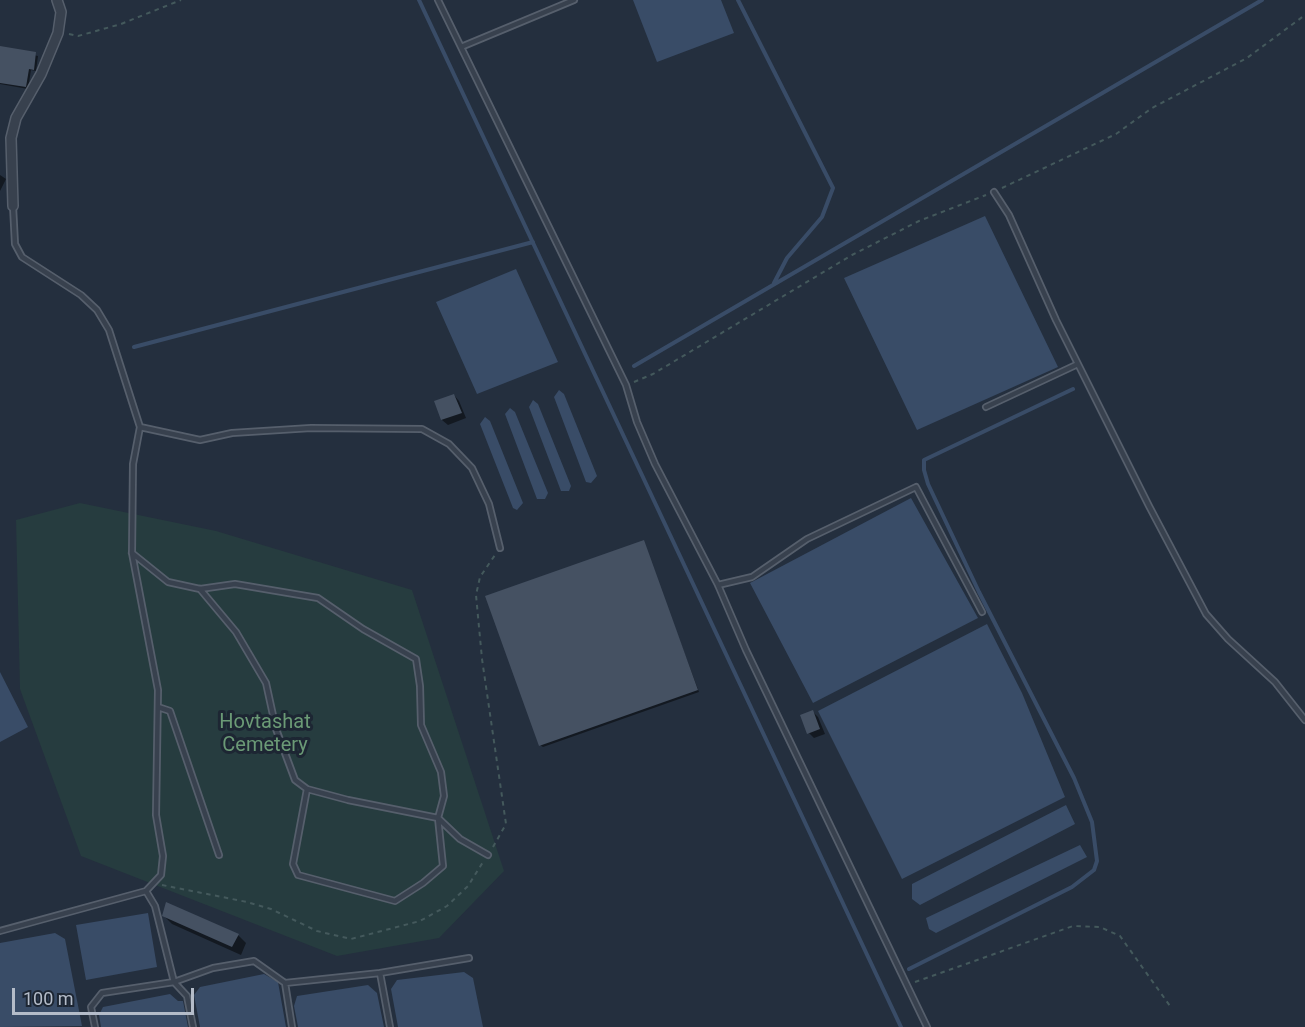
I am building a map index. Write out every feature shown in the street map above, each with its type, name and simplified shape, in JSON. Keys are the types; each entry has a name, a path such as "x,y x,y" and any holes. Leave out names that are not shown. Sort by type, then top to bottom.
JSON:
{"street":[{"path":"14,206 11,138 16,118 41,74 58,33 60,12 57,0"}],"lane":[{"path":"438,0 626,385 637,422 655,464 718,585 746,650 927,1027"},
{"path":"460,47 574,0"},
{"path":"994,192 1010,215 1078,364 1206,614 1228,639 1275,682 1305,720"},
{"path":"0,931 146,891 161,875 163,856 156,814 158,690 132,554 133,464 140,427 109,330 97,310 81,295 22,257 15,244 14,206"},
{"path":"986,407 1078,364"},
{"path":"140,427 200,440 232,433 311,428 422,429 449,444 472,468 489,504 500,548"},
{"path":"718,585 752,577 807,539 916,487 982,612"},
{"path":"132,554 168,582 200,589 235,584 318,598 363,629 416,659 420,686 421,725 441,772 444,796 438,818 443,866 395,901 298,875 293,864 307,789"},
{"path":"200,589 236,632 266,683 276,729 295,780 307,789 438,818 460,839 488,855"},
{"path":"158,706 170,711 219,855"},
{"path":"146,891 154,906 174,982 187,996 193,1027"},
{"path":"95,1027 91,1007 102,993 174,982 213,968 254,961 285,983 380,974 469,958"},
{"path":"380,974 390,1027"},
{"path":"285,983 292,1027"}],"path":[{"path":"58,33 78,36 121,24 181,0"},
{"path":"626,385 653,374 852,255 919,221 994,192 1116,134 1152,108 1247,58 1305,15"},
{"path":"907,985 1073,926 1100,927 1120,936 1170,1006"}],"green space":[{"name":"Hovtashat Cemetery","path":"80,503 216,531 412,590 504,871 439,938 337,956 81,856 20,689 16,520"}],"water":[{"path":"633,0 721,0 734,33 657,62"},
{"path":"985,216 1058,367 917,430 844,278"},
{"path":"516,269 558,362 477,394 436,302"},
{"path":"559,390 564,394 597,476 591,483 586,482 554,397"},
{"path":"533,400 538,404 571,486 569,491 561,491 529,407"},
{"path":"510,408 515,412 548,493 545,499 537,499 505,414"},
{"path":"485,417 490,421 523,503 517,510 513,508 480,424"},
{"path":"911,498 978,618 813,703 750,583"},
{"path":"987,624 1022,693 1065,797 902,879 818,711"},
{"path":"0,672 28,727 0,742"},
{"path":"1066,805 1075,824 920,905 912,899 912,884"},
{"path":"1080,845 1087,857 936,933 929,929 926,918"},
{"path":"148,913 157,967 86,980 76,925"},
{"path":"55,933 65,939 82,1026 0,1027 0,943"},
{"path":"464,972 473,978 483,1027 398,1027 391,989 397,980"},
{"path":"264,974 278,982 286,1027 200,1027 194,995 200,987"},
{"path":"368,985 377,993 384,1027 298,1027 294,1006 297,996"},
{"path":"170,994 178,1001 183,1001 188,1027 101,1027 99,1015 103,1007"}],"building":[{"path":"0,46 36,52 34,70 29,69 26,87 0,83"},
{"path":"454,394 462,413 441,420 434,401"},
{"path":"644,540 698,690 539,746 485,596"},
{"path":"813,710 820,729 807,734 800,715"},
{"path":"166,902 239,934 232,947 162,916"}],"waterway":[{"path":"419,0 901,1027"},
{"path":"738,0 833,188 822,217 787,258 774,283"},
{"path":"634,366 1262,0"},
{"path":"134,347 533,242"},
{"path":"909,969 1072,887 1094,870 1097,861 1092,822 1074,778 979,592 928,484 924,470 924,460 1073,389"}]}
